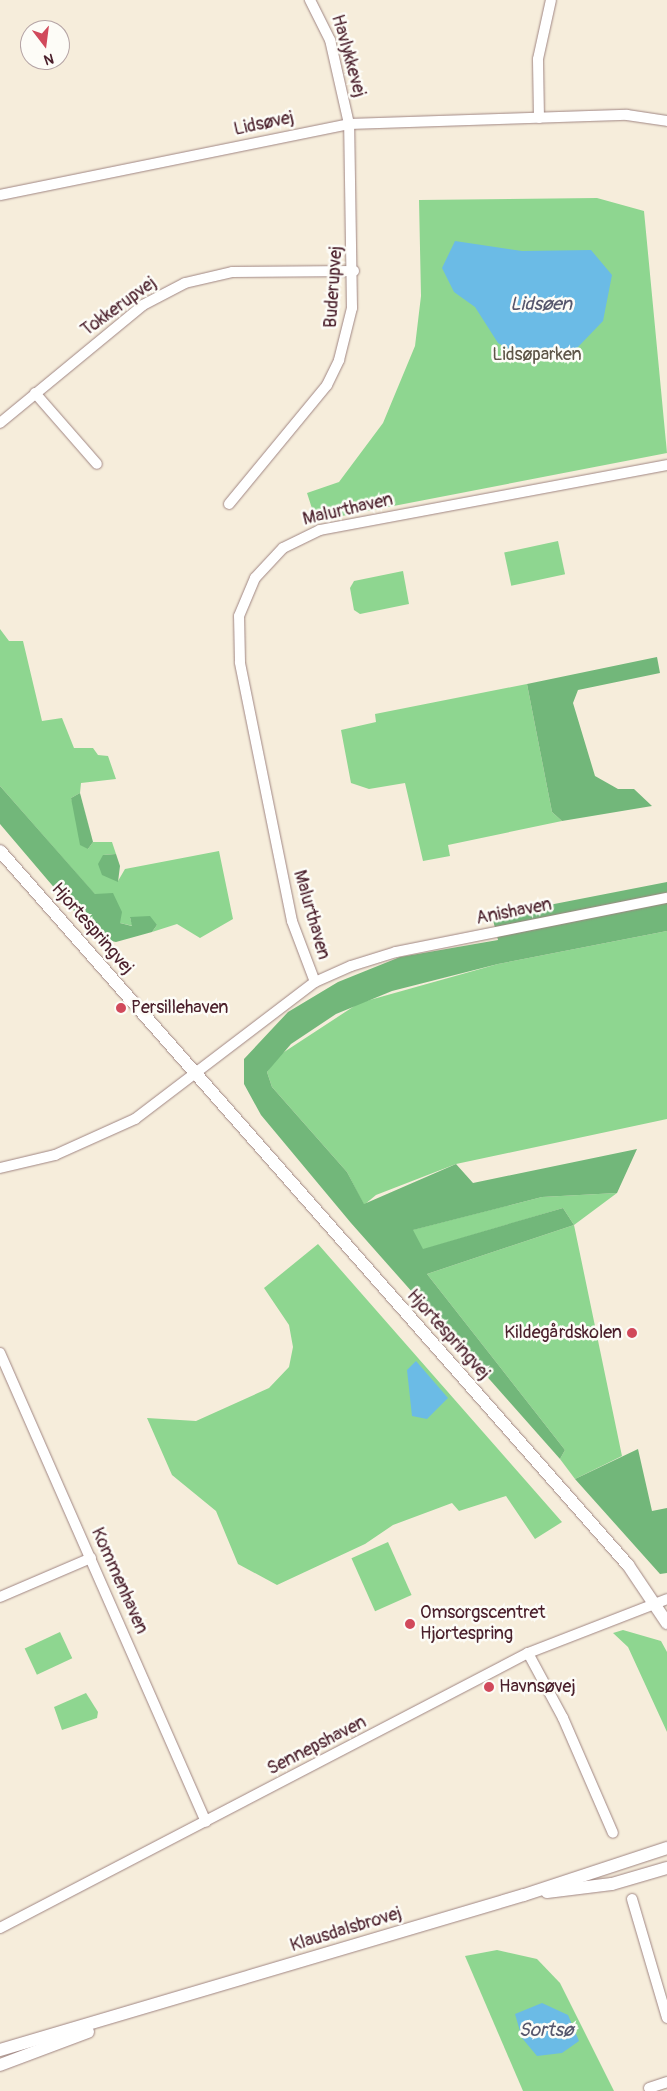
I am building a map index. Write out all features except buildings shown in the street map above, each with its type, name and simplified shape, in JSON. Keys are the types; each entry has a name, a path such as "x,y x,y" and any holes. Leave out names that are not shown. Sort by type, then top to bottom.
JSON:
{"street":[{"name":"Havlykkevej","path":"310,0 330,40 350,124"},
{"path":"539,118 538,59 551,0"},
{"name":"Lidsøvej","path":"0,195 350,124 639,116 667,121"},
{"name":"Buderupvej","path":"229,504 327,385 348,334 354,271 350,124"},
{"name":"Tokkerupvej","path":"0,423 35,392 143,305 186,283 232,272 354,271"},
{"path":"35,392 97,464"},
{"name":"Malurthaven","path":"315,982 290,913 240,662 239,616 255,578 283,548 320,530 667,465"},
{"name":"Hjortespringvej","path":"3,858 628,1565 667,1622"},
{"name":"Anishaven","path":"368,961 667,898"},
{"name":"Malurthaven","path":"195,1076 315,982 368,961"},
{"path":"0,1168 55,1154 114,1131 195,1076"},
{"name":"Kommenhaven","path":"0,1353 206,1822"},
{"path":"0,1597 91,1558"},
{"name":"Sennepshaven","path":"0,1928 528,1653 654,1602 667,1599"},
{"path":"528,1653 563,1718 613,1833"},
{"name":"Klausdalsbrovej","path":"0,2050 524,1895 667,1848"},
{"name":"Klausdalsbrovej","path":"524,1895 612,1884 667,1868"},
{"path":"632,1899 667,2018"},
{"name":"Klausdalsbrovej","path":"0,2065 177,1999"},
{"path":"649,2088 667,2082"}],"green space":[{"name":"Lidsøparken","path":"597,198 644,211 667,453 316,521 307,493 339,482 383,423 415,346 421,296 419,200"},
{"path":"558,541 565,574 511,586 504,552"},
{"path":"403,571 409,604 360,614 354,610 350,588 354,581"},
{"path":"0,629 9,641 23,641 42,721 62,718 74,748 93,748 98,755 108,756 116,779 81,783 80,793 71,798 88,849 93,842 112,842 116,854 103,855 118,881 125,869 219,851 233,919 200,938 177,924 152,932 157,925 130,918 133,926 120,923 0,786"},
{"path":"657,657 660,673 578,690 573,703 595,776 618,789 634,789 652,806 562,821 552,812 527,684"},
{"path":"527,684 552,812 562,821 448,845 450,856 423,861 405,783 369,789 351,783 341,730 376,722 375,714"},
{"path":"0,786 95,894 113,893 122,912 120,923 132,926 130,917 150,916 157,925 152,932 116,942 97,938 0,824"},
{"path":"80,793 93,842 88,849 80,845 71,798"},
{"path":"116,854 120,866 118,882 102,875 98,864 103,855"},
{"path":"667,882 667,931 498,964 392,991 336,1014 291,1044 267,1072 272,1087 347,1172 364,1204 456,1164 473,1183 637,1149 617,1193 542,1197 413,1230 423,1249 563,1208 574,1225 427,1274 565,1450 560,1459 351,1223 261,1115 244,1084 244,1059 288,1012 338,982 400,957 498,940 492,916"},
{"path":"667,931 667,1119 456,1164 376,1195 364,1205 347,1172 272,1087 267,1072 278,1056 359,1003 498,964"},
{"path":"617,1193 574,1225 563,1208 422,1250 412,1230 542,1197"},
{"path":"574,1225 622,1456 575,1479 560,1459 565,1450 427,1274"},
{"path":"318,1244 562,1522 535,1539 506,1496 459,1511 452,1503 393,1525 365,1544 277,1585 238,1564 216,1511 172,1475 147,1418 196,1421 269,1388 289,1367 293,1347 289,1325 264,1288"},
{"path":"638,1449 652,1511 667,1508 667,1573 660,1574 575,1479"},
{"path":"388,1542 412,1595 375,1611 351,1558"},
{"path":"623,1630 661,1641 667,1652 667,1732 628,1647 613,1633"},
{"path":"60,1632 72,1658 37,1675 25,1648"},
{"path":"86,1693 98,1712 97,1718 62,1730 54,1707"},
{"path":"497,1950 537,1959 560,1983 614,2091 523,2091 465,1956"}],"water":[{"name":"Lidsøen","path":"455,241 522,251 591,250 612,275 603,321 578,347 554,360 529,361 498,343 475,307 454,292 442,268"},
{"path":"416,1361 448,1398 427,1419 412,1416 407,1370"},
{"name":"Sortsø","path":"542,2003 568,2015 579,2041 562,2053 537,2056 522,2038 515,2014"}],"place":[{"name":"Persillehaven","path":"121,1008"},
{"name":"Kildegårdskolen","path":"632,1333"},
{"name":"Omsorgscentret Hjortespring","path":"410,1624"},
{"name":"Havnsøvej","path":"489,1687"}]}
